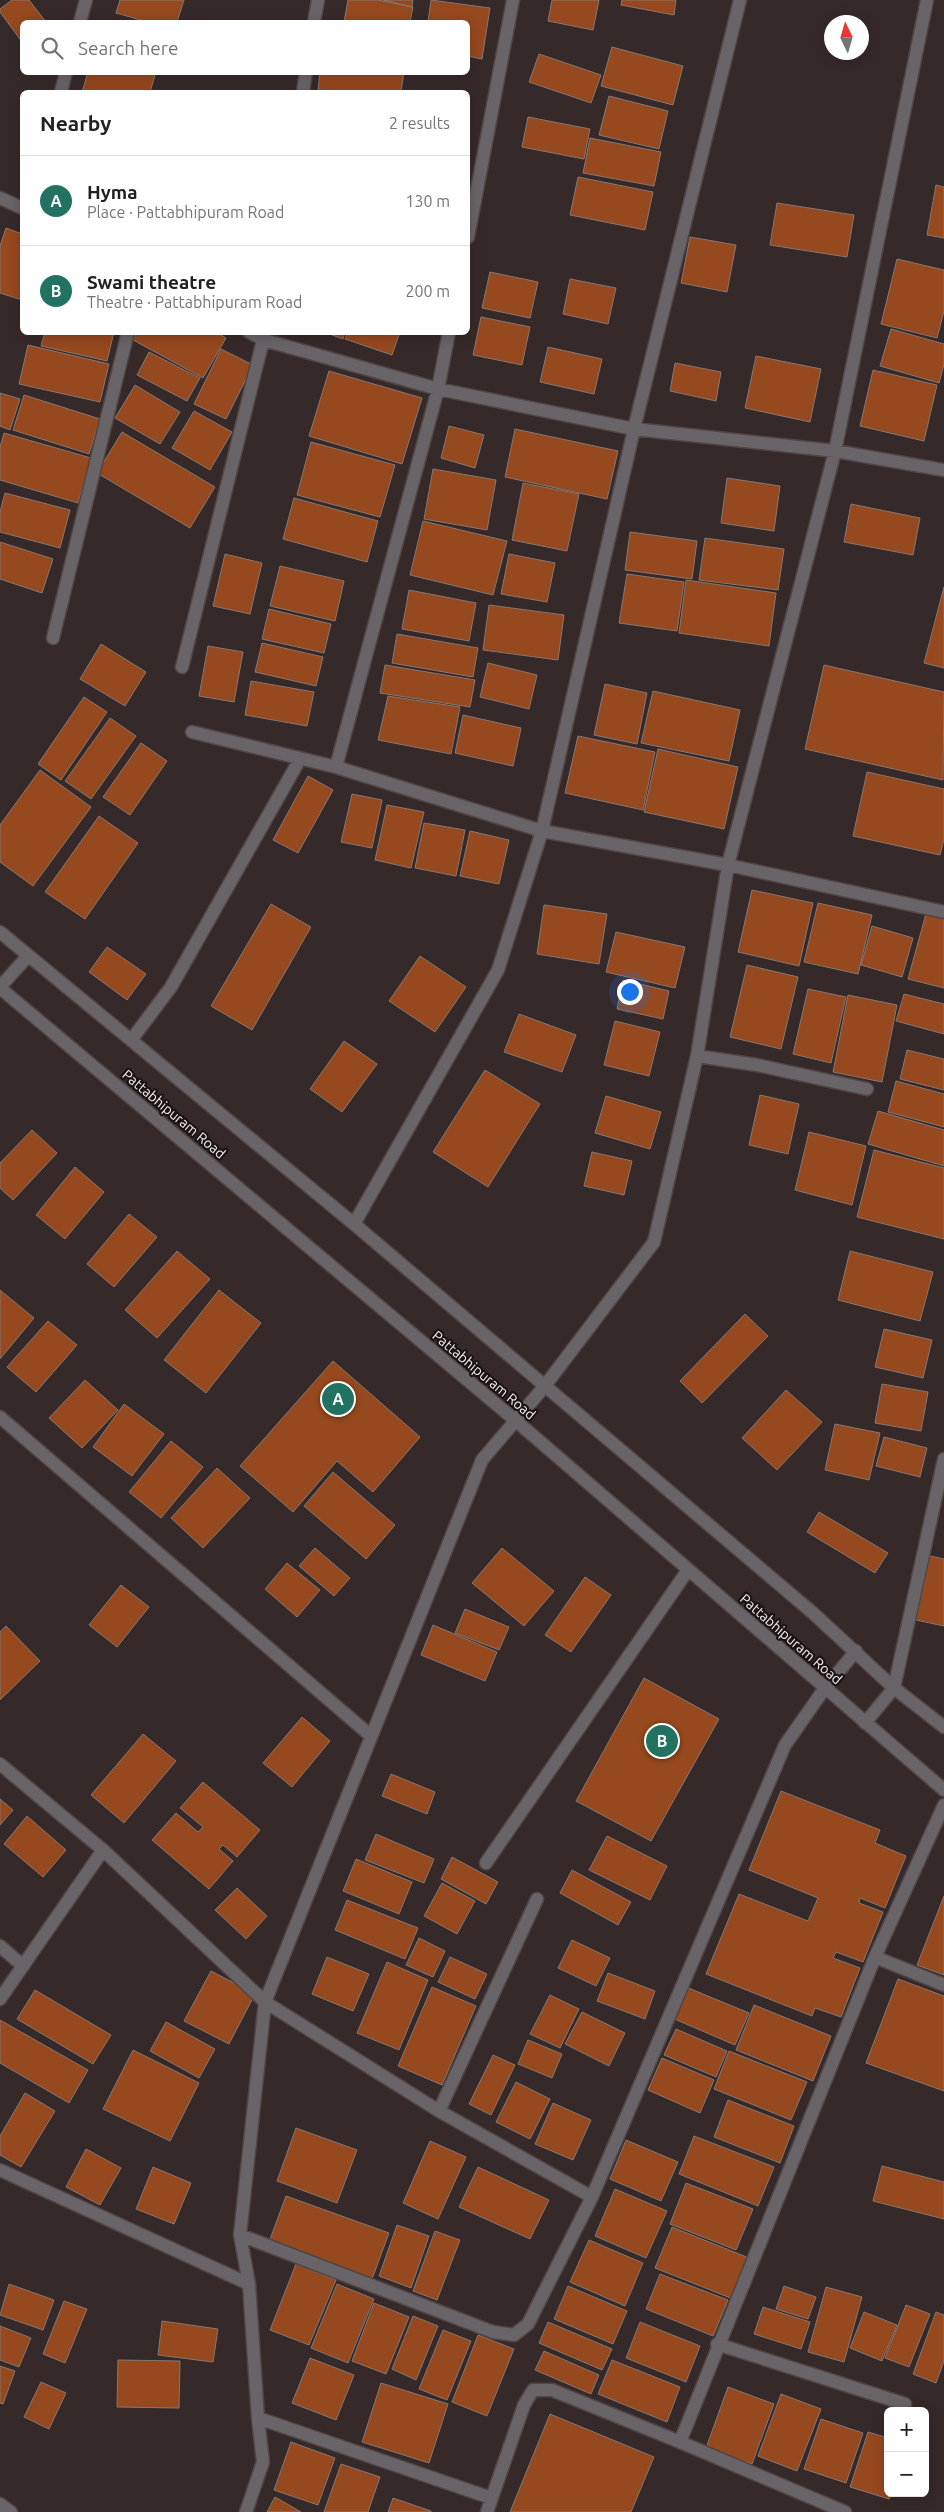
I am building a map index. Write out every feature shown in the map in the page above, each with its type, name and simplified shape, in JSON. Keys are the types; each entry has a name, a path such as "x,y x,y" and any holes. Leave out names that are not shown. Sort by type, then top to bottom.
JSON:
{"street":[{"path":"81,20 86,0"},
{"path":"314,20 318,0"},
{"path":"470,226 513,0"},
{"path":"354,1224 498,970 542,831 634,429 740,0"},
{"path":"246,2512 263,2462 248,2284 240,2236 265,2002 482,1460 544,1386 654,1242 697,1056 728,865 835,451 927,0"},
{"path":"62,90 65,75"},
{"path":"303,90 306,75"},
{"path":"0,198 20,207"},
{"path":"53,638 127,335"},
{"path":"336,767 438,389 448,335"},
{"path":"182,667 264,336 438,389 634,429 835,451 944,470"},
{"path":"192,732 336,767 542,831 728,865 944,912"},
{"path":"132,1039 171,987 300,759"},
{"path":"0,932 354,1224 856,1651 894,1688 944,1727"},
{"path":"0,988 28,956"},
{"name":"Pattabhipuram Road","path":"0,988 515,1420 944,1790"},
{"path":"697,1056 757,1065 867,1088"},
{"path":"0,1418 371,1736"},
{"path":"865,1723 894,1688 944,1460"},
{"path":"486,1863 688,1570"},
{"path":"240,2236 494,2332 514,2335 528,2324 592,2197 785,1745 825,1688 856,1651"},
{"path":"0,1764 103,1850 265,2002 439,2111 592,2197"},
{"path":"680,2442 875,1958 944,1805"},
{"path":"0,1999 103,1850"},
{"path":"439,2111 537,1899"},
{"path":"0,1946 23,1966"},
{"path":"875,1958 944,1985"},
{"path":"0,2170 248,2284"},
{"path":"718,2344 905,2404"},
{"path":"486,2512 524,2405 533,2390 552,2390 845,2512"},
{"path":"258,2418 491,2498"},
{"path":"0,2504 11,2512"}],"building":[{"path":"12,0 29,0 44,20 20,20 20,39 0,12 0,9"},
{"path":"120,0 184,0 178,20 141,20 116,13"},
{"path":"348,0 378,0 413,7 410,20 344,20"},
{"path":"383,0 413,0 412,7"},
{"path":"431,0 490,8 482,59 470,56 470,20 428,20"},
{"path":"552,0 599,0 593,30 548,21"},
{"path":"622,0 676,0 674,15 621,5"},
{"path":"612,47 683,66 673,105 601,86"},
{"path":"539,54 601,75 591,103 529,82"},
{"path":"87,75 155,75 151,90 83,90"},
{"path":"320,75 404,75 401,90 318,90"},
{"path":"609,96 668,111 659,149 599,135"},
{"path":"528,117 590,129 584,159 522,147"},
{"path":"590,138 661,152 654,186 583,173"},
{"path":"578,177 653,192 645,230 570,215"},
{"path":"936,185 944,187 944,238 927,235"},
{"path":"777,203 854,215 847,257 770,245"},
{"path":"6,228 20,233 20,299 0,293 0,246"},
{"path":"690,237 736,245 727,292 681,283"},
{"path":"897,259 944,270 944,311 937,338 881,324"},
{"path":"490,272 538,282 530,318 482,308"},
{"path":"570,279 616,288 608,324 563,314"},
{"path":"481,317 530,327 522,365 473,355"},
{"path":"891,329 944,344 944,364 939,383 880,366"},
{"path":"44,335 113,335 107,361 41,346"},
{"path":"136,335 221,335 226,338 203,378 133,340"},
{"path":"332,335 344,335 343,339"},
{"path":"347,335 399,335 392,355 345,339"},
{"path":"28,345 109,364 100,402 19,384"},
{"path":"548,347 602,359 594,394 540,382"},
{"path":"221,349 253,365 226,419 194,404"},
{"path":"149,352 200,378 187,401 137,375"},
{"path":"756,356 821,369 810,422 745,408"},
{"path":"675,363 721,372 716,401 670,391"},
{"path":"873,370 937,385 924,441 860,426"},
{"path":"329,371 422,398 402,464 309,436"},
{"path":"135,385 180,412 160,444 115,418"},
{"path":"0,393 20,399 10,430 0,426"},
{"path":"24,395 100,419 89,454 13,430"},
{"path":"194,411 232,432 210,470 172,448"},
{"path":"449,426 484,435 475,468 441,458"},
{"path":"515,429 618,451 607,499 505,477"},
{"path":"122,432 215,487 190,528 97,473"},
{"path":"4,433 91,458 78,503 0,480 0,447"},
{"path":"311,442 395,465 380,517 297,495"},
{"path":"433,469 496,480 487,530 424,519"},
{"path":"727,478 780,486 774,531 721,523"},
{"path":"523,483 579,494 567,551 512,540"},
{"path":"5,493 70,510 60,548 0,532 0,512"},
{"path":"294,498 378,521 367,562 283,539"},
{"path":"851,504 920,518 913,555 844,542"},
{"path":"423,521 507,541 493,595 410,575"},
{"path":"630,532 697,541 692,579 625,570"},
{"path":"705,538 784,549 778,590 699,580"},
{"path":"0,542 53,559 42,593 0,579"},
{"path":"225,554 262,563 250,614 213,606"},
{"path":"509,554 555,563 547,602 501,594"},
{"path":"280,566 344,581 335,621 270,606"},
{"path":"627,574 684,582 677,631 619,623"},
{"path":"686,580 776,593 769,646 679,633"},
{"path":"944,587 944,668 924,663"},
{"path":"409,590 476,603 469,641 402,629"},
{"path":"489,605 564,615 558,660 483,650"},
{"path":"269,609 331,624 324,653 262,639"},
{"path":"397,634 478,648 473,677 392,663"},
{"path":"262,643 323,657 316,686 255,672"},
{"path":"101,644 146,672 125,706 80,679"},
{"path":"208,646 243,652 234,702 199,696"},
{"path":"488,663 537,675 529,709 480,697"},
{"path":"385,665 475,680 470,707 380,693"},
{"path":"824,665 944,692 943,780 805,749"},
{"path":"251,681 314,692 307,726 245,715"},
{"path":"605,684 647,693 637,744 594,735"},
{"path":"653,691 740,710 729,761 641,743"},
{"path":"388,696 460,707 451,754 378,740"},
{"path":"84,697 107,712 61,780 38,764"},
{"path":"463,715 521,728 513,766 455,753"},
{"path":"110,718 136,736 91,799 65,781"},
{"path":"578,736 655,752 643,810 565,793"},
{"path":"141,743 167,761 130,815 103,797"},
{"path":"658,749 738,767 724,829 644,812"},
{"path":"40,770 91,807 33,886 0,862 0,825"},
{"path":"867,772 944,789 944,839 940,855 853,836"},
{"path":"308,776 333,790 298,853 273,840"},
{"path":"352,794 382,800 372,848 341,842"},
{"path":"387,805 424,812 411,868 375,860"},
{"path":"99,816 138,843 85,919 45,892"},
{"path":"424,823 465,830 456,876 415,868"},
{"path":"470,831 509,840 499,884 460,876"},
{"path":"752,890 813,903 799,966 738,952"},
{"path":"818,903 872,915 858,974 804,962"},
{"path":"271,904 311,927 252,1030 211,1006"},
{"path":"544,905 607,914 599,964 537,954"},
{"path":"927,910 944,915 944,988 908,979"},
{"path":"872,926 913,938 902,977 861,965"},
{"path":"616,932 685,947 675,988 606,972"},
{"path":"107,947 146,974 127,1000 89,972"},
{"path":"420,956 466,987 435,1032 389,1001"},
{"path":"747,965 798,977 781,1049 730,1037"},
{"path":"623,980 669,991 663,1019 617,1009"},
{"path":"808,989 846,997 831,1063 793,1054"},
{"path":"904,994 944,1004 944,1034 896,1021"},
{"path":"848,995 897,1005 882,1082 833,1072"},
{"path":"519,1014 576,1035 562,1072 504,1052"},
{"path":"615,1021 660,1032 649,1076 604,1065"},
{"path":"344,1041 377,1064 342,1112 310,1089"},
{"path":"907,1050 944,1059 944,1090 900,1079"},
{"path":"485,1070 540,1104 488,1187 433,1152"},
{"path":"896,1081 944,1094 944,1127 888,1112"},
{"path":"760,1095 799,1104 788,1154 749,1145"},
{"path":"606,1096 661,1112 650,1149 595,1133"},
{"path":"878,1111 944,1130 944,1166 868,1144"},
{"path":"32,1130 57,1153 13,1200 0,1188 0,1163"},
{"path":"809,1132 866,1146 852,1205 795,1190"},
{"path":"874,1150 944,1168 944,1239 857,1217"},
{"path":"592,1152 632,1161 624,1195 584,1186"},
{"path":"75,1167 104,1192 65,1239 36,1215"},
{"path":"129,1214 157,1237 114,1287 87,1264"},
{"path":"177,1251 210,1279 157,1338 125,1310"},
{"path":"850,1251 933,1272 920,1321 838,1300"},
{"path":"0,1290 34,1318 0,1359"},
{"path":"219,1290 261,1323 206,1393 164,1360"},
{"path":"745,1314 768,1336 702,1403 680,1381"},
{"path":"48,1321 77,1345 36,1392 7,1367"},
{"path":"884,1329 932,1340 923,1378 875,1367"},
{"path":"333,1361 420,1437 373,1492 337,1461 293,1512 240,1466"},
{"path":"85,1380 118,1410 82,1448 49,1418"},
{"path":"882,1384 928,1392 921,1431 875,1423"},
{"path":"786,1390 822,1422 777,1470 742,1438"},
{"path":"124,1404 164,1434 132,1476 93,1447"},
{"path":"835,1424 880,1433 869,1480 825,1470"},
{"path":"884,1437 927,1448 920,1477 876,1466"},
{"path":"171,1441 203,1467 161,1518 129,1492"},
{"path":"217,1468 250,1498 203,1548 171,1518"},
{"path":"333,1472 395,1525 366,1559 304,1506"},
{"path":"819,1512 888,1553 875,1573 807,1532"},
{"path":"315,1548 350,1578 334,1596 299,1566"},
{"path":"502,1548 554,1591 524,1626 472,1583"},
{"path":"930,1556 944,1559 944,1626 916,1620"},
{"path":"287,1563 320,1590 297,1617 265,1589"},
{"path":"585,1577 611,1595 571,1652 545,1635"},
{"path":"121,1585 149,1607 117,1647 89,1625"},
{"path":"465,1609 509,1627 499,1650 455,1633"},
{"path":"433,1625 497,1652 485,1681 421,1655"},
{"path":"6,1626 40,1661 0,1700 0,1632"},
{"path":"644,1678 719,1719 651,1841 576,1801"},
{"path":"302,1717 330,1741 292,1787 263,1763"},
{"path":"143,1734 176,1761 124,1823 91,1795"},
{"path":"391,1774 435,1792 427,1814 382,1796"},
{"path":"203,1782 260,1830 237,1857 223,1845 219,1849 233,1861 209,1889 152,1840 176,1813 198,1832 203,1827 180,1808"},
{"path":"781,1791 880,1830 875,1843 906,1856 885,1908 860,1898 859,1903 883,1912 863,1962 836,1952 833,1958 860,1968 841,2017 815,2008 812,2016 706,1974 739,1894 808,1921 818,1898 749,1870"},
{"path":"0,1799 13,1810 0,1825"},
{"path":"27,1816 66,1850 43,1877 4,1844"},
{"path":"376,1834 434,1859 424,1883 365,1860"},
{"path":"607,1836 667,1866 650,1900 589,1870"},
{"path":"452,1857 498,1882 486,1904 441,1879"},
{"path":"356,1859 412,1882 399,1914 343,1891"},
{"path":"572,1870 631,1902 618,1925 560,1893"},
{"path":"442,1883 475,1901 457,1934 424,1916"},
{"path":"237,1888 267,1916 246,1939 215,1910"},
{"path":"944,1896 944,1975 917,1965"},
{"path":"347,1900 418,1928 405,1959 335,1930"},
{"path":"419,1938 445,1951 433,1977 406,1965"},
{"path":"572,1940 610,1958 596,1986 558,1968"},
{"path":"327,1957 369,1974 353,2011 312,1994"},
{"path":"450,1957 487,1974 475,1999 438,1982"},
{"path":"387,1962 428,1980 399,2050 357,2033"},
{"path":"211,1971 255,1994 229,2044 184,2021"},
{"path":"608,1973 655,1991 645,2019 597,2001"},
{"path":"898,1979 944,1996 944,2091 866,2063"},
{"path":"432,1987 476,2006 442,2085 398,2066"},
{"path":"686,1987 749,2013 735,2045 672,2018"},
{"path":"35,1990 111,2035 93,2064 17,2019"},
{"path":"550,1995 579,2009 560,2048 530,2034"},
{"path":"754,2005 831,2036 813,2081 736,2050"},
{"path":"582,2012 625,2033 609,2066 565,2044"},
{"path":"0,2020 88,2070 69,2103 0,2063"},
{"path":"166,2022 215,2049 199,2078 150,2051"},
{"path":"676,2029 727,2051 716,2077 664,2055"},
{"path":"528,2040 562,2054 552,2078 518,2064"},
{"path":"133,2050 199,2083 170,2141 103,2109"},
{"path":"729,2051 807,2082 791,2120 714,2089"},
{"path":"493,2055 515,2065 491,2115 469,2104"},
{"path":"662,2058 714,2080 700,2113 648,2090"},
{"path":"516,2082 550,2099 530,2139 496,2122"},
{"path":"25,2093 55,2111 21,2167 0,2155 0,2136"},
{"path":"728,2100 794,2126 780,2163 714,2137"},
{"path":"553,2103 591,2120 573,2160 535,2144"},
{"path":"296,2128 357,2150 337,2203 277,2181"},
{"path":"694,2136 774,2167 758,2206 679,2174"},
{"path":"626,2140 678,2162 661,2201 610,2179"},
{"path":"430,2141 466,2157 438,2219 403,2203"},
{"path":"86,2149 121,2168 100,2205 66,2187"},
{"path":"882,2166 944,2182 944,2219 873,2201"},
{"path":"153,2167 191,2183 174,2224 136,2209"},
{"path":"478,2167 549,2200 530,2239 459,2207"},
{"path":"686,2183 753,2209 736,2250 670,2224"},
{"path":"615,2189 667,2211 646,2258 595,2236"},
{"path":"286,2196 389,2233 372,2279 269,2242"},
{"path":"397,2225 429,2236 411,2288 379,2276"},
{"path":"672,2227 749,2258 733,2299 655,2268"},
{"path":"435,2231 460,2240 437,2300 413,2291"},
{"path":"589,2240 643,2263 625,2306 570,2282"},
{"path":"296,2264 336,2280 309,2345 270,2330"},
{"path":"660,2274 728,2300 713,2336 646,2309"},
{"path":"9,2284 54,2300 43,2330 0,2315"},
{"path":"337,2284 374,2299 348,2363 311,2348"},
{"path":"568,2286 627,2311 613,2344 554,2319"},
{"path":"784,2286 816,2297 808,2319 776,2309"},
{"path":"826,2287 862,2297 844,2362 808,2352"},
{"path":"64,2301 87,2309 65,2363 43,2354"},
{"path":"374,2303 409,2317 386,2374 352,2361"},
{"path":"906,2305 930,2314 909,2367 885,2358"},
{"path":"763,2307 810,2322 801,2349 754,2334"},
{"path":"864,2312 897,2325 882,2361 850,2348"},
{"path":"936,2312 944,2315 944,2361 936,2383 913,2374"},
{"path":"413,2316 438,2326 416,2380 392,2369"},
{"path":"162,2321 218,2329 213,2362 158,2355"},
{"path":"548,2322 612,2349 602,2370 539,2343"},
{"path":"640,2322 700,2346 686,2382 626,2358"},
{"path":"0,2326 31,2338 19,2367 0,2360"},
{"path":"443,2330 471,2341 447,2400 419,2389"},
{"path":"478,2335 514,2349 487,2416 452,2402"},
{"path":"544,2351 599,2375 591,2394 535,2370"},
{"path":"310,2358 354,2375 336,2420 292,2403"},
{"path":"118,2360 180,2361 179,2408 117,2407"},
{"path":"612,2360 680,2387 667,2422 598,2394"},
{"path":"0,2366 15,2371 3,2404 0,2403"},
{"path":"41,2382 66,2393 49,2429 24,2417"},
{"path":"381,2383 448,2404 429,2463 362,2442"},
{"path":"728,2387 774,2404 752,2464 706,2448"},
{"path":"781,2394 821,2409 797,2471 758,2456"},
{"path":"550,2414 654,2457 631,2512 510,2512"},
{"path":"821,2419 863,2433 846,2483 804,2469"},
{"path":"868,2432 884,2437 884,2497 890,2497 889,2499 850,2487"},
{"path":"291,2442 335,2458 318,2505 274,2490"},
{"path":"341,2464 380,2477 368,2512 324,2512"},
{"path":"275,2497 301,2512 267,2512"},
{"path":"393,2498 431,2511 431,2512 388,2512"}],"place":[{"name":"Hyma","path":"338,1399"},
{"name":"Swami theatre","path":"662,1741"}]}
